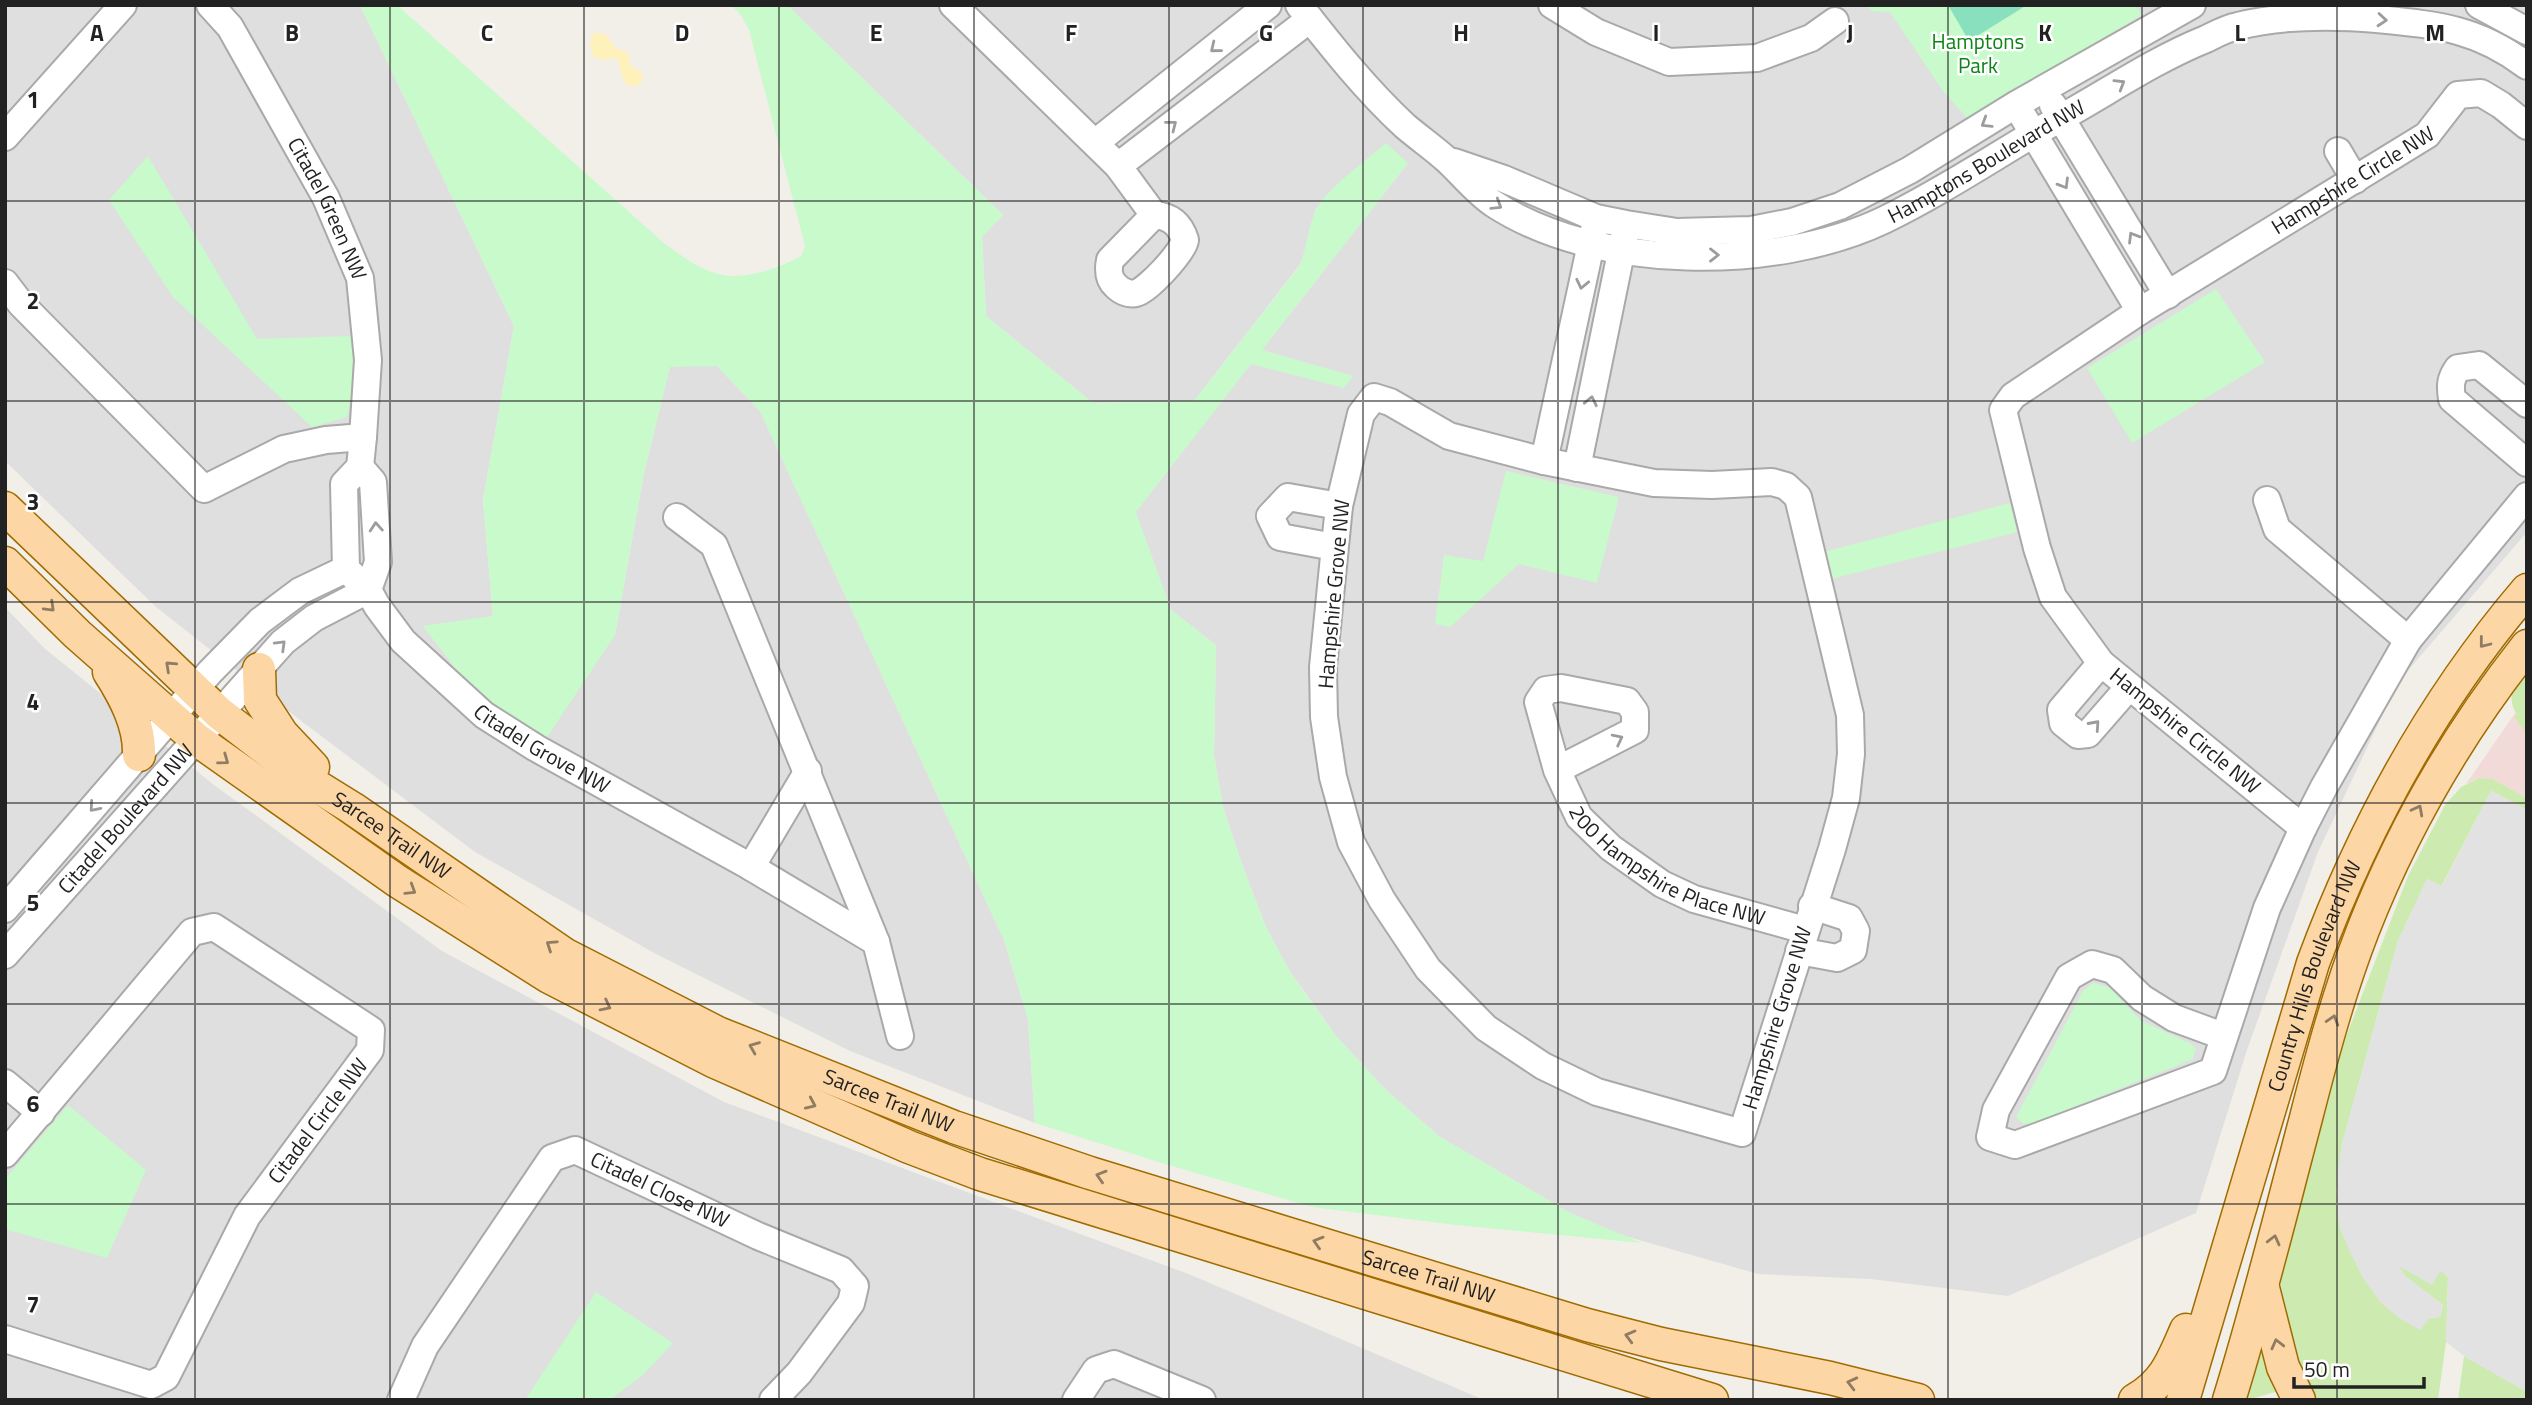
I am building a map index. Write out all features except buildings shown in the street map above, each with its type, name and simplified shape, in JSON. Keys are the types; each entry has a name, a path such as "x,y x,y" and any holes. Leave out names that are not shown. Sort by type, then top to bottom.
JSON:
{"main road":[{"name":"Sarcee Trail NW","path":"5,509 219,713 302,776 564,954 718,1033 954,1127 1104,1177 1587,1325 1661,1345 1830,1378 1919,1400"},
{"name":"Sarcee Trail NW","path":"5,563 95,650 196,739 397,881 549,977 713,1061 909,1147 980,1174 1712,1400"},
{"name":"Country Hills Boulevard NW","path":"2183,1400 2307,984 2331,915 2351,869 2419,740 2467,666 2527,590"},
{"name":"Country Hills Boulevard NW","path":"2229,1400 2262,1285 2319,1064 2363,930 2390,865 2422,803 2471,723 2527,646"},
{"path":"95,650 124,696 139,741 139,755"},
{"path":"259,669 260,700 282,734 352,808"},
{"path":"2202,1400 2302,1044 2307,984"},
{"path":"2135,1400 2158,1382 2170,1367 2236,1217"},
{"path":"2262,1285 2283,1367 2299,1400"}],"street":[{"path":"5,137 122,5"},
{"name":"Citadel Green NW","path":"210,5 230,27 326,198 360,278 368,360 360,467 344,484 346,569"},
{"path":"953,5 1118,166 1154,215"},
{"path":"1095,143 1268,5"},
{"path":"1552,5 1596,32 1669,62 1756,58 1811,38 1835,22"},
{"name":"Hamptons Boulevard NW","path":"1446,159 1597,218 1626,224 1677,232 1751,230 1792,222 1840,206 1910,170 2017,104 2192,5"},
{"name":"Hamptons Boulevard NW","path":"2479,5 2506,11 2524,47"},
{"path":"2490,42 2506,11"},
{"path":"1118,166 1305,12"},
{"name":"Hamptons Boulevard NW","path":"1305,12 1359,77 1405,126 1446,159 1492,203 1539,228 1590,246 1675,255 1755,255 1809,246 1882,221 2157,62 2236,26 2299,16 2357,17 2459,30 2490,42 2524,47"},
{"path":"2044,89 2168,295"},
{"name":"Hampshire Circle NW","path":"2303,828 2101,663 2053,597 2037,548 2003,410 2013,396 2140,311 2427,135 2458,95 2481,93 2527,126"},
{"path":"2017,104 2140,311"},
{"path":"2338,151 2355,180"},
{"path":"1544,461 1597,218"},
{"path":"1577,468 1626,224"},
{"path":"5,283 21,304 204,489 284,449 326,440 363,437"},
{"path":"2527,404 2479,365 2458,368 2452,375 2452,399 2527,463"},
{"name":"Hampshire Grove NW","path":"1374,397 1390,402 1449,436 1577,468 1654,483 1712,485 1772,482 1786,486 1798,497 1850,715 1851,754 1846,798 1742,1133 1597,1092 1543,1066 1486,1028 1428,969 1381,900 1351,842 1333,776 1324,718 1323,667 1334,547 1339,506 1361,414 1374,397"},
{"path":"219,713 283,642 314,618 368,590 378,562 373,482 360,467"},
{"path":"2223,1036 2174,1018 2142,998 2113,970 2092,964 2069,977 1996,1110 1990,1137 2015,1145 2213,1071 2267,908 2303,828 2407,640 2527,496"},
{"path":"1334,547 1280,537 1270,516 1288,497 1339,506"},
{"path":"2267,500 2277,529 2407,640"},
{"path":"677,517 714,545 876,942 900,1036"},
{"path":"195,690 260,621 300,591 346,569 368,590"},
{"name":"Citadel Grove NW","path":"368,590 403,641 484,715 536,748 751,867 876,942"},
{"path":"2101,663 2061,710 2063,723 2078,735 2088,734 2129,687"},
{"name":"Citadel Boulevard NW","path":"5,909 195,690"},
{"name":"Citadel Boulevard NW","path":"5,955 219,713"},
{"name":"200 Hampshire Place NW","path":"1557,770 1579,817 1611,848 1662,884 1694,899 1805,929"},
{"path":"751,867 808,771"},
{"name":"Citadel Circle NW","path":"5,1339 151,1385 166,1377 247,1216 370,1051 370,1030 214,927 192,932 41,1113 10,1138"},
{"path":"5,1083 41,1113"},
{"name":"Citadel Close NW","path":"401,1400 425,1346 552,1158 575,1150 758,1236 841,1270 855,1286 851,1304 799,1373 773,1400"},
{"path":"1076,1400 1096,1370 1114,1364 1202,1400"}],"shaded area":[{"path":"5,5 360,5 514,326 483,500 493,617 424,626 592,667 615,635 644,473 670,366 717,366 760,411 1004,940 1028,1019 1035,1123 850,1051 656,954 475,852 156,607 5,461"},
{"path":"787,5 2527,5 2527,532 2398,682 2318,852 2247,1050 2196,1213 2008,1296 1871,1279 1758,1274 1618,1234 1570,1213 1440,1137 1387,1091 1336,1036 1289,970 1265,925 1223,807 1214,755 1216,645 1171,610 1135,512 1408,163 1316,208 1299,266 1194,401 1093,403 986,316 982,236 1003,215"},
{"path":"5,607 44,648 214,785 442,951 724,1102 1191,1275 1484,1400 5,1400"},
{"path":"2527,696 2527,798 2493,779 2479,778 2466,784"},
{"path":"2491,791 2527,810 2527,1392 2464,1356 2446,1342 2448,1277 2443,1272 2440,1272 2432,1285 2399,1266 2405,1276 2443,1305 2440,1317 2430,1318 2420,1330 2399,1318 2380,1302 2363,1278 2351,1254 2340,1229 2337,1211 2337,1175 2342,1144 2398,941 2427,879 2442,886"}],"green space":[{"path":"360,5 397,5 665,244 705,269 734,276 781,266 801,256 805,246 749,30 741,15 731,5 787,5 1003,215 982,237 986,316 1093,403 1194,401 1299,267 1314,213 1322,200 1386,143 1408,163 1262,350 1353,376 1344,388 1251,364 1136,512 1171,610 1216,645 1214,755 1223,807 1265,925 1306,995 1336,1036 1387,1091 1440,1137 1570,1213 1642,1243 1456,1225 1312,1207 1035,1123 1028,1019 1004,940 760,411 717,366 670,367 644,473 615,635 546,739 495,705 455,668 423,626 493,616 483,500 514,326"},
{"name":"Hamptons Park","path":"1868,5 2135,5 2142,15 1967,118 1943,91 1890,12 1871,11"},
{"path":"1948,5 2027,5 1969,41"},
{"path":"148,156 257,339 355,336 354,383 347,417 312,427 173,297 109,200"},
{"path":"2216,289 2265,362 2132,443 2087,368"},
{"path":"1506,471 1619,497 1597,583 1519,564 1450,627 1435,624 1444,555 1483,561"},
{"path":"2010,503 2017,532 1831,579 1824,552"},
{"path":"2527,661 2527,734 2514,717 2517,715 2512,694"},
{"path":"2479,778 2493,779 2527,798 2527,810 2491,791 2441,887 2427,879 2398,941 2342,1144 2336,1193 2430,1318 2440,1317 2443,1305 2405,1276 2398,1265 2443,1272 2448,1277 2446,1342 2438,1400 2309,1400 2279,1306 2283,1254 2322,1099 2408,876 2445,805 2461,787"},
{"path":"2092,983 2109,987 2140,1020 2191,1044 2196,1048 2193,1059 2032,1124 2022,1123 2016,1117 2083,991"},
{"path":"68,1105 146,1170 107,1258 5,1229 5,1179"},
{"path":"596,1292 673,1343 644,1374 610,1400 525,1400"},
{"path":"2264,1351 2277,1388 2275,1392 2246,1398 2257,1352"},
{"path":"2464,1356 2527,1392 2527,1400 2458,1400"}],"sand":[{"path":"593,33 605,34 617,49 628,52 630,65 641,72 643,78 640,84 632,87 624,82 617,58 600,60 593,56 590,45"}]}
